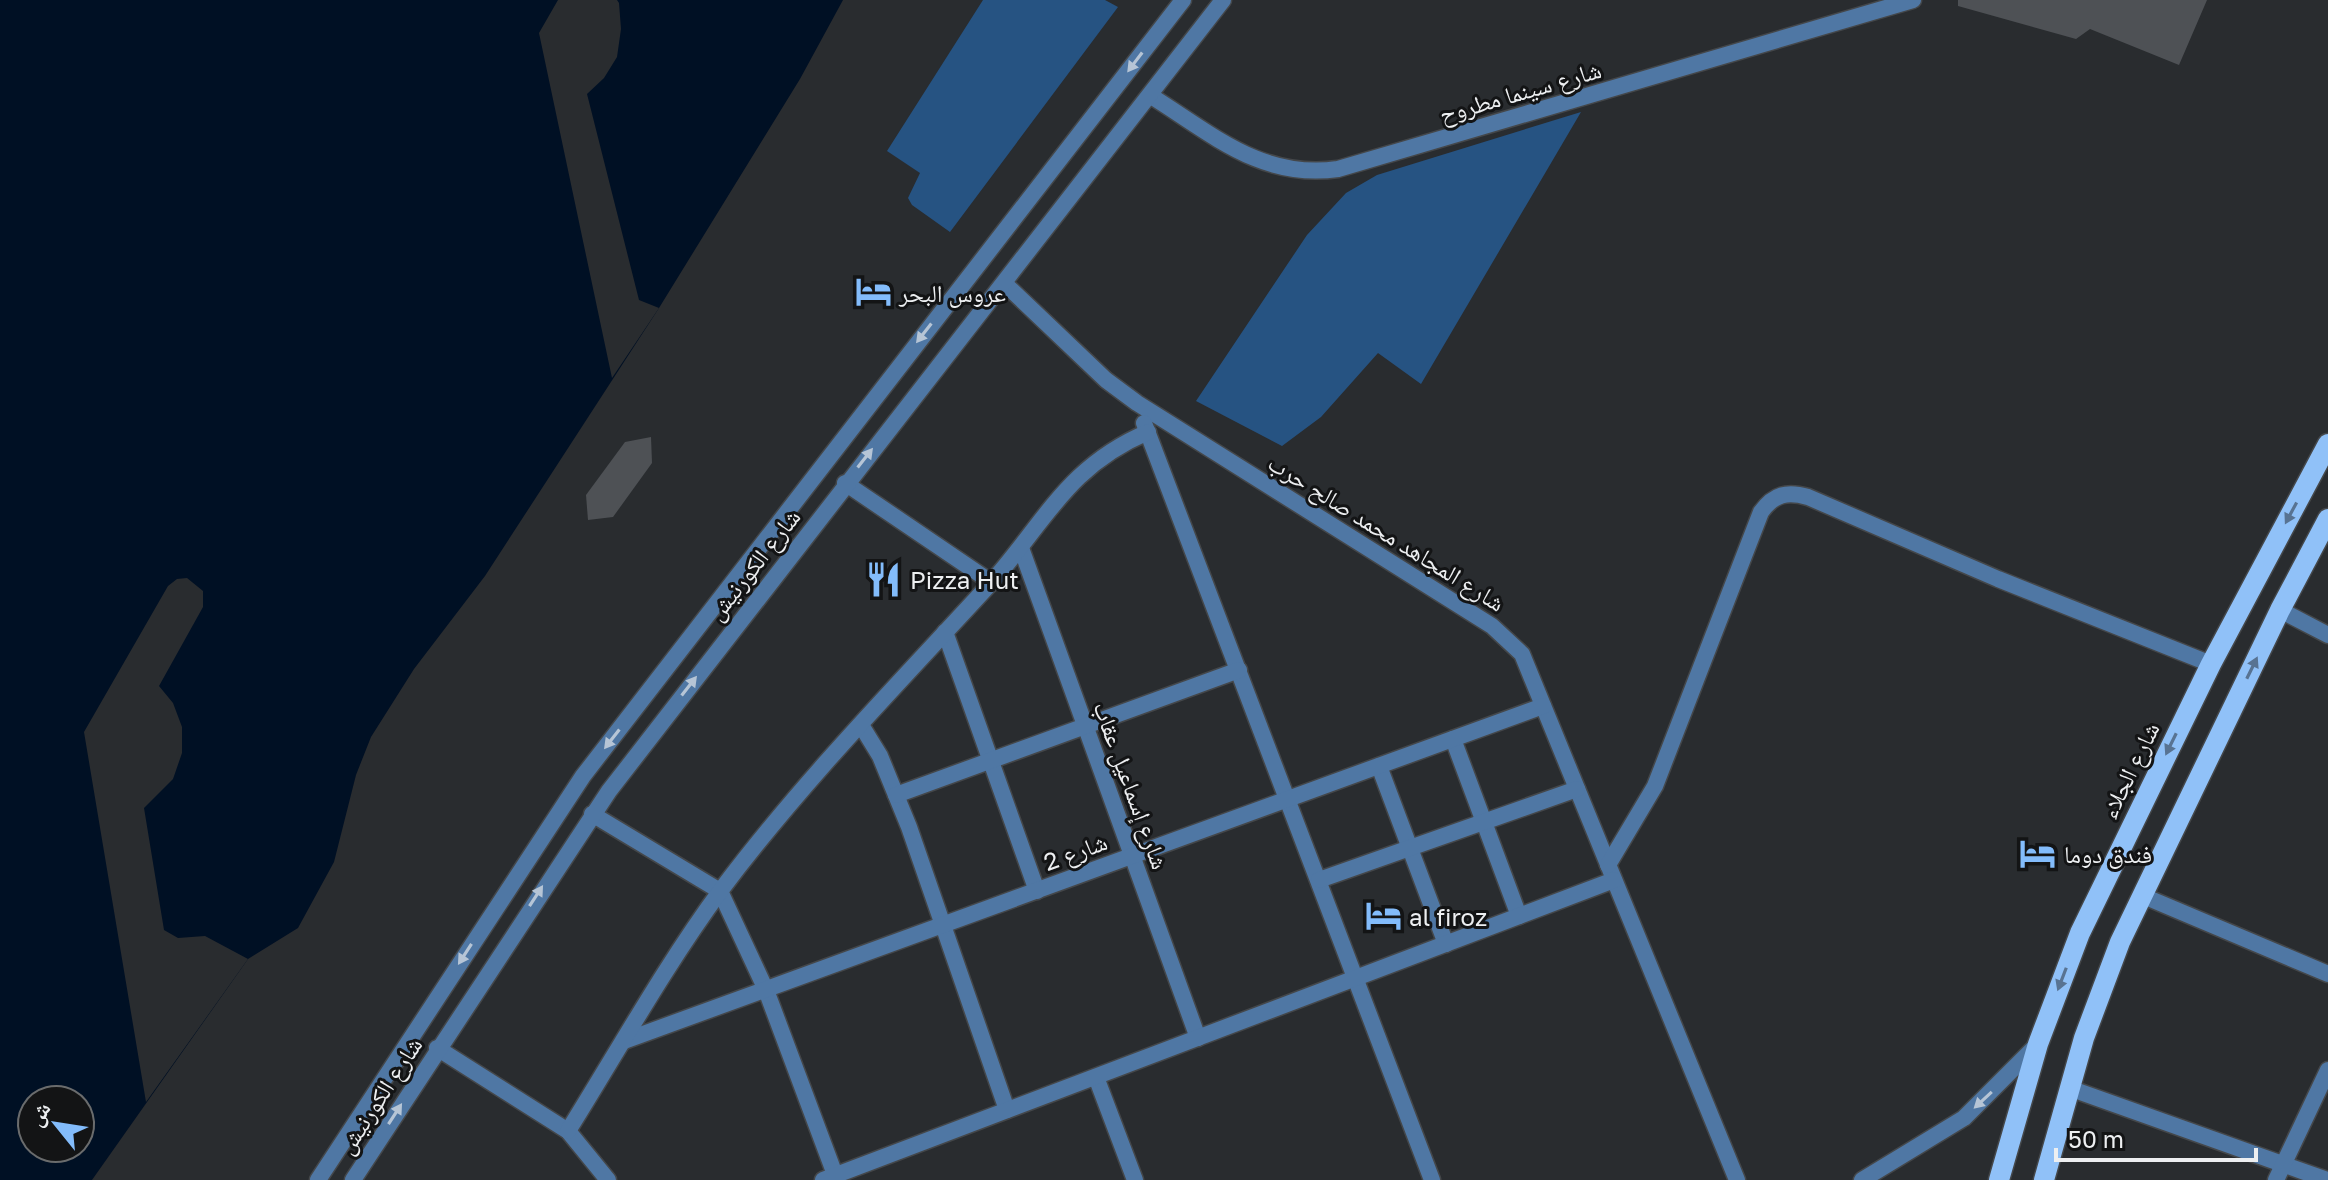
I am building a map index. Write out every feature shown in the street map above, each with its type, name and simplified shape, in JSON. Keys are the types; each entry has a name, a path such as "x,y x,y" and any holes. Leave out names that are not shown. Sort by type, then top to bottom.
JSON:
{"main road":[{"name":"شارع الجلاء","path":"1999,1180 2038,1044 2098,892 2211,664 2328,444"},
{"path":"2044,1180 2069,1088 2101,990 2141,895 2280,610 2328,519"}],"street":[{"name":"شارع الكورنيش","path":"318,1180 575,788 1183,0"},
{"name":"شارع الكورنيش","path":"353,1180 592,814 845,483 1151,96 1223,0"},
{"name":"شارع سينما مطروح","path":"1151,96 1247,156 1280,169 1315,172 1353,164 1913,0"},
{"name":"شارع المجاهد محمد صالح حرب","path":"1004,283 1106,380 1137,403 1492,626 1522,654 1737,1180"},
{"path":"1137,403 1432,1180"},
{"path":"568,1131 720,891 861,725 1021,548 1076,477 1118,444 1148,432"},
{"path":"845,483 991,582"},
{"path":"592,814 720,891 766,990 832,1179 1519,916 1611,873 1655,786 1761,512 1780,495 1794,493 1808,497 1998,579 2211,664"},
{"name":"شارع إسماعيل عقاب","path":"1021,548 1198,1038"},
{"path":"2280,610 2328,635"},
{"path":"945,632 1037,891"},
{"path":"896,795 1239,670"},
{"name":"شارع 2","path":"624,1041 1543,706"},
{"path":"861,725 880,756 896,795 1007,1110"},
{"path":"1453,739 1519,916"},
{"path":"1379,766 1446,944"},
{"path":"1319,880 1577,789"},
{"path":"2141,895 2328,974"},
{"path":"1862,1180 1964,1118 2038,1044"},
{"path":"437,1048 568,1131 608,1180"},
{"path":"2279,1172 2328,1070"},
{"path":"1096,1077 1135,1180"},
{"path":"2069,1088 2279,1172 2327,1180"}],"shaded area":[{"path":"0,0 843,0 800,79 659,308 485,576 414,669 371,737 356,775 334,862 298,928 248,959 92,1180 0,1180"},
{"path":"983,0 1105,0 1118,7 950,232 912,205 908,198 920,173 887,151"},
{"path":"1581,112 1421,384 1378,353 1321,417 1282,446 1196,401 1307,235 1346,193 1377,175"}],"pier":[{"path":"558,0 617,0 619,3 621,29 617,57 604,78 587,94 639,300 659,308 612,378 539,33"},
{"path":"187,578 203,591 203,607 159,686 173,703 182,727 182,753 173,779 144,808 164,930 178,938 205,936 248,959 146,1102 84,732 168,586 177,579"}],"building":[{"path":"1958,0 2207,0 2179,65 2090,29 2076,39 1958,6"},
{"path":"651,437 652,463 613,517 588,520 586,495 625,442"}],"place":[{"name":"عروس البحر","path":"873,292"},
{"name":"Pizza Hut","path":"884,579"},
{"name":"فندق دوما","path":"2038,853"},
{"name":"al firoz","path":"1383,916"}]}
